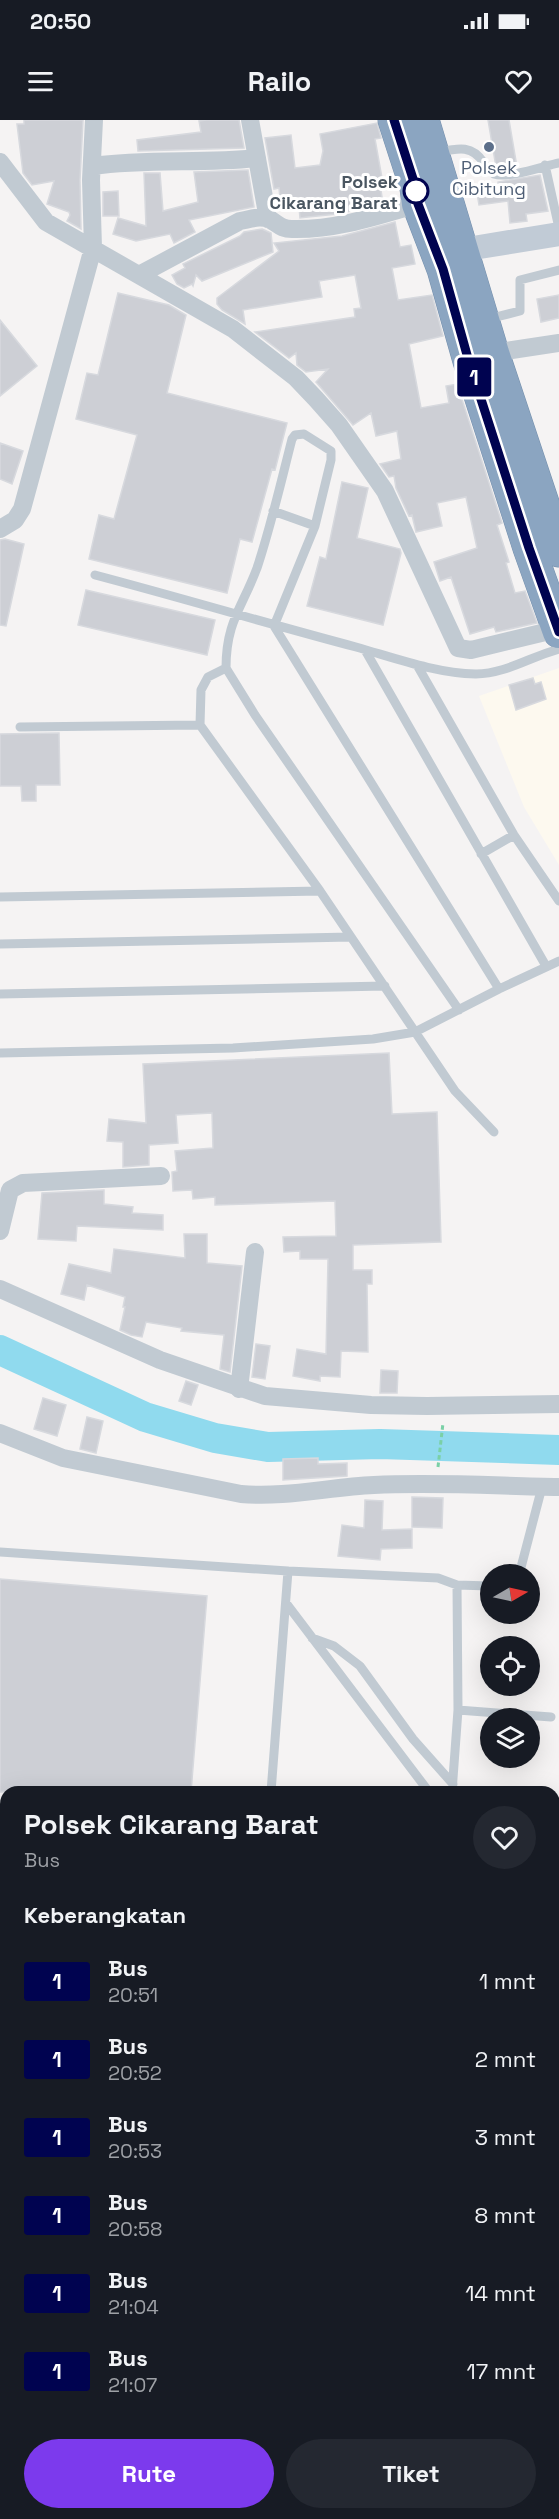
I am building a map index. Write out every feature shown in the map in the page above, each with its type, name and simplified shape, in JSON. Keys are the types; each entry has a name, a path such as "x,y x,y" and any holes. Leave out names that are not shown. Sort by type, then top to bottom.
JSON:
{"highway":[{"path":"394,120 416,188 418,204 443,269 469,362 559,637"},
{"path":"423,120 460,250 559,551"}],"street":[{"path":"0,529 15,520 22,509 93,248 94,120"},
{"path":"250,120 268,219"},
{"path":"93,166 145,161 206,162 257,158"},
{"path":"0,162 46,222 216,318 296,378 339,425 390,500 458,648 471,650 559,637"},
{"path":"139,275 240,221 257,217 268,219 290,230 319,228 354,223 418,204"},
{"path":"460,250 559,234"},
{"path":"493,353 559,343"},
{"path":"0,1231 10,1190 23,1183 161,1176"},
{"path":"238,1389 255,1252"},
{"path":"0,1289 160,1360 238,1389 265,1396 371,1405 559,1404"},
{"path":"0,1433 63,1458 241,1494 280,1495 375,1485 550,1487"}],"lane":[{"path":"434,153 455,149 472,150 478,154 490,171 505,175 559,163"},
{"path":"545,165 559,228"},
{"path":"483,320 520,311 519,286 522,278 559,270"},
{"path":"274,626 315,526 332,455 331,451 304,434 295,435 292,439 256,569 227,638 226,668 255,715 459,1010"},
{"path":"273,511 315,526"},
{"path":"95,575 236,612 274,626 417,665 476,674 496,671 540,654 559,637"},
{"path":"274,626 499,989"},
{"path":"365,650 546,966"},
{"path":"417,665 514,835 559,901"},
{"path":"226,668 208,677 201,690 200,725 320,891 455,1091 494,1132"},
{"path":"20,727 200,725"},
{"path":"481,854 514,835"},
{"path":"0,897 320,891"},
{"path":"0,944 351,937"},
{"path":"0,1053 233,1048 373,1039 415,1032 559,961"},
{"path":"0,994 385,986"},
{"path":"523,1564 550,1487"},
{"path":"0,1552 288,1571 438,1578 457,1585 480,1586"},
{"path":"271,1786 288,1571"},
{"path":"452,1786 458,1710 457,1585"},
{"path":"286,1603 424,1786"},
{"path":"312,1638 334,1646 360,1666 450,1786"},
{"path":"458,1710 550,1717"}],"path":[{"path":"439,1460 443,1424"}],"shaded area":[{"path":"559,668 559,865 524,807 479,696"}],"building":[{"path":"24,120 83,120 80,180 81,229 67,221 69,212 47,204 54,181 32,185 23,173 17,124 24,124"},
{"path":"239,120 244,148 138,151 137,140 201,132 199,121"},
{"path":"488,120 509,120 517,167 496,167"},
{"path":"377,123 381,138 375,139 382,178 379,178 383,203 338,214 300,218 299,207 281,209 279,188 274,189 265,138 291,135 295,168 320,165 323,151 320,134"},
{"path":"248,170 254,207 189,220 195,232 174,243 170,234 136,241 113,234 118,218 146,226 144,173 160,173 163,211 198,202 194,172"},
{"path":"540,175 548,211 526,214 527,221 510,223 508,201 479,205 477,193 499,189 498,182"},
{"path":"118,191 119,216 103,216 103,192"},
{"path":"395,222 400,247 411,245 415,264 392,268 398,300 432,295 443,336 409,344 421,408 449,403 446,386 457,384 502,523 497,525 509,562 506,563 515,593 525,591 537,623 496,632 494,627 470,634 451,577 440,581 434,562 477,548 466,497 437,503 442,526 416,532 412,515 409,516 396,488 394,476 389,477 380,464 401,459 397,431 376,436 371,413 353,425 316,382 328,369 306,372 297,365 296,353 289,358 255,332 355,317 354,309 361,308 355,275 319,281 322,297 243,310 245,324 222,310 217,304 217,298 279,251 274,243 342,236"},
{"path":"262,229 271,233 273,252 202,281 196,275 193,286 192,284 184,288 177,284 172,275 185,268 183,264 244,232"},
{"path":"118,293 169,305 186,315 167,393 287,423 252,542 240,539 227,593 89,559 99,515 114,519 137,435 76,419 87,373 98,375"},
{"path":"559,295 559,318 541,322 537,299"},
{"path":"0,320 37,366 0,396"},
{"path":"0,443 23,451 12,484 0,479"},
{"path":"342,482 368,488 357,538 400,549 401,553 383,625 307,606 320,557 326,559"},
{"path":"5,539 24,544 6,626 0,625 0,540"},
{"path":"86,590 215,620 207,655 78,625"},
{"path":"533,678 535,684 541,682 546,699 516,710 509,685"},
{"path":"59,733 60,785 36,785 36,801 22,801 21,786 0,786 0,734"},
{"path":"389,1053 392,1114 437,1112 441,1242 353,1245 353,1270 372,1270 372,1284 367,1284 368,1352 341,1351 340,1377 320,1376 320,1381 293,1376 297,1349 326,1354 328,1259 300,1259 300,1251 284,1252 283,1237 336,1236 335,1201 215,1205 215,1197 193,1199 192,1190 173,1191 172,1172 177,1171 175,1151 213,1148 212,1113 176,1115 178,1143 149,1145 149,1165 123,1167 123,1142 107,1141 109,1119 146,1123 143,1064"},
{"path":"104,1190 104,1204 133,1207 132,1213 163,1215 163,1230 77,1226 76,1241 38,1239 42,1193"},
{"path":"184,1234 207,1234 207,1263 242,1266 230,1372 220,1369 224,1335 181,1331 182,1328 146,1322 142,1337 131,1335 120,1330 125,1297 87,1285 84,1300 61,1294 69,1264 111,1273 114,1249 185,1258"},
{"path":"256,1344 270,1346 265,1379 252,1377"},
{"path":"381,1370 398,1371 397,1393 380,1393"},
{"path":"186,1381 198,1385 191,1405 179,1401"},
{"path":"43,1398 66,1405 57,1436 34,1429"},
{"path":"87,1417 103,1421 96,1453 80,1449"},
{"path":"318,1458 318,1464 347,1463 347,1476 283,1480 283,1459"},
{"path":"412,1497 443,1498 442,1528 412,1527"},
{"path":"365,1500 383,1501 382,1530 412,1529 412,1548 381,1549 380,1560 338,1556 342,1525 364,1528"},
{"path":"0,1579 207,1596 191,1786 0,1786"}],"waterway":[{"path":"0,1350 145,1417 215,1438 268,1447 380,1444 559,1450"}],"bus line":[{"name":"1","path":"394,120 416,188 418,204 443,269 469,362 529,548 559,632"}],"place":[{"name":"Polsek Cibitung","path":"489,147"},
{"name":"Polsek Cikarang Barat","path":"416,191"}]}
